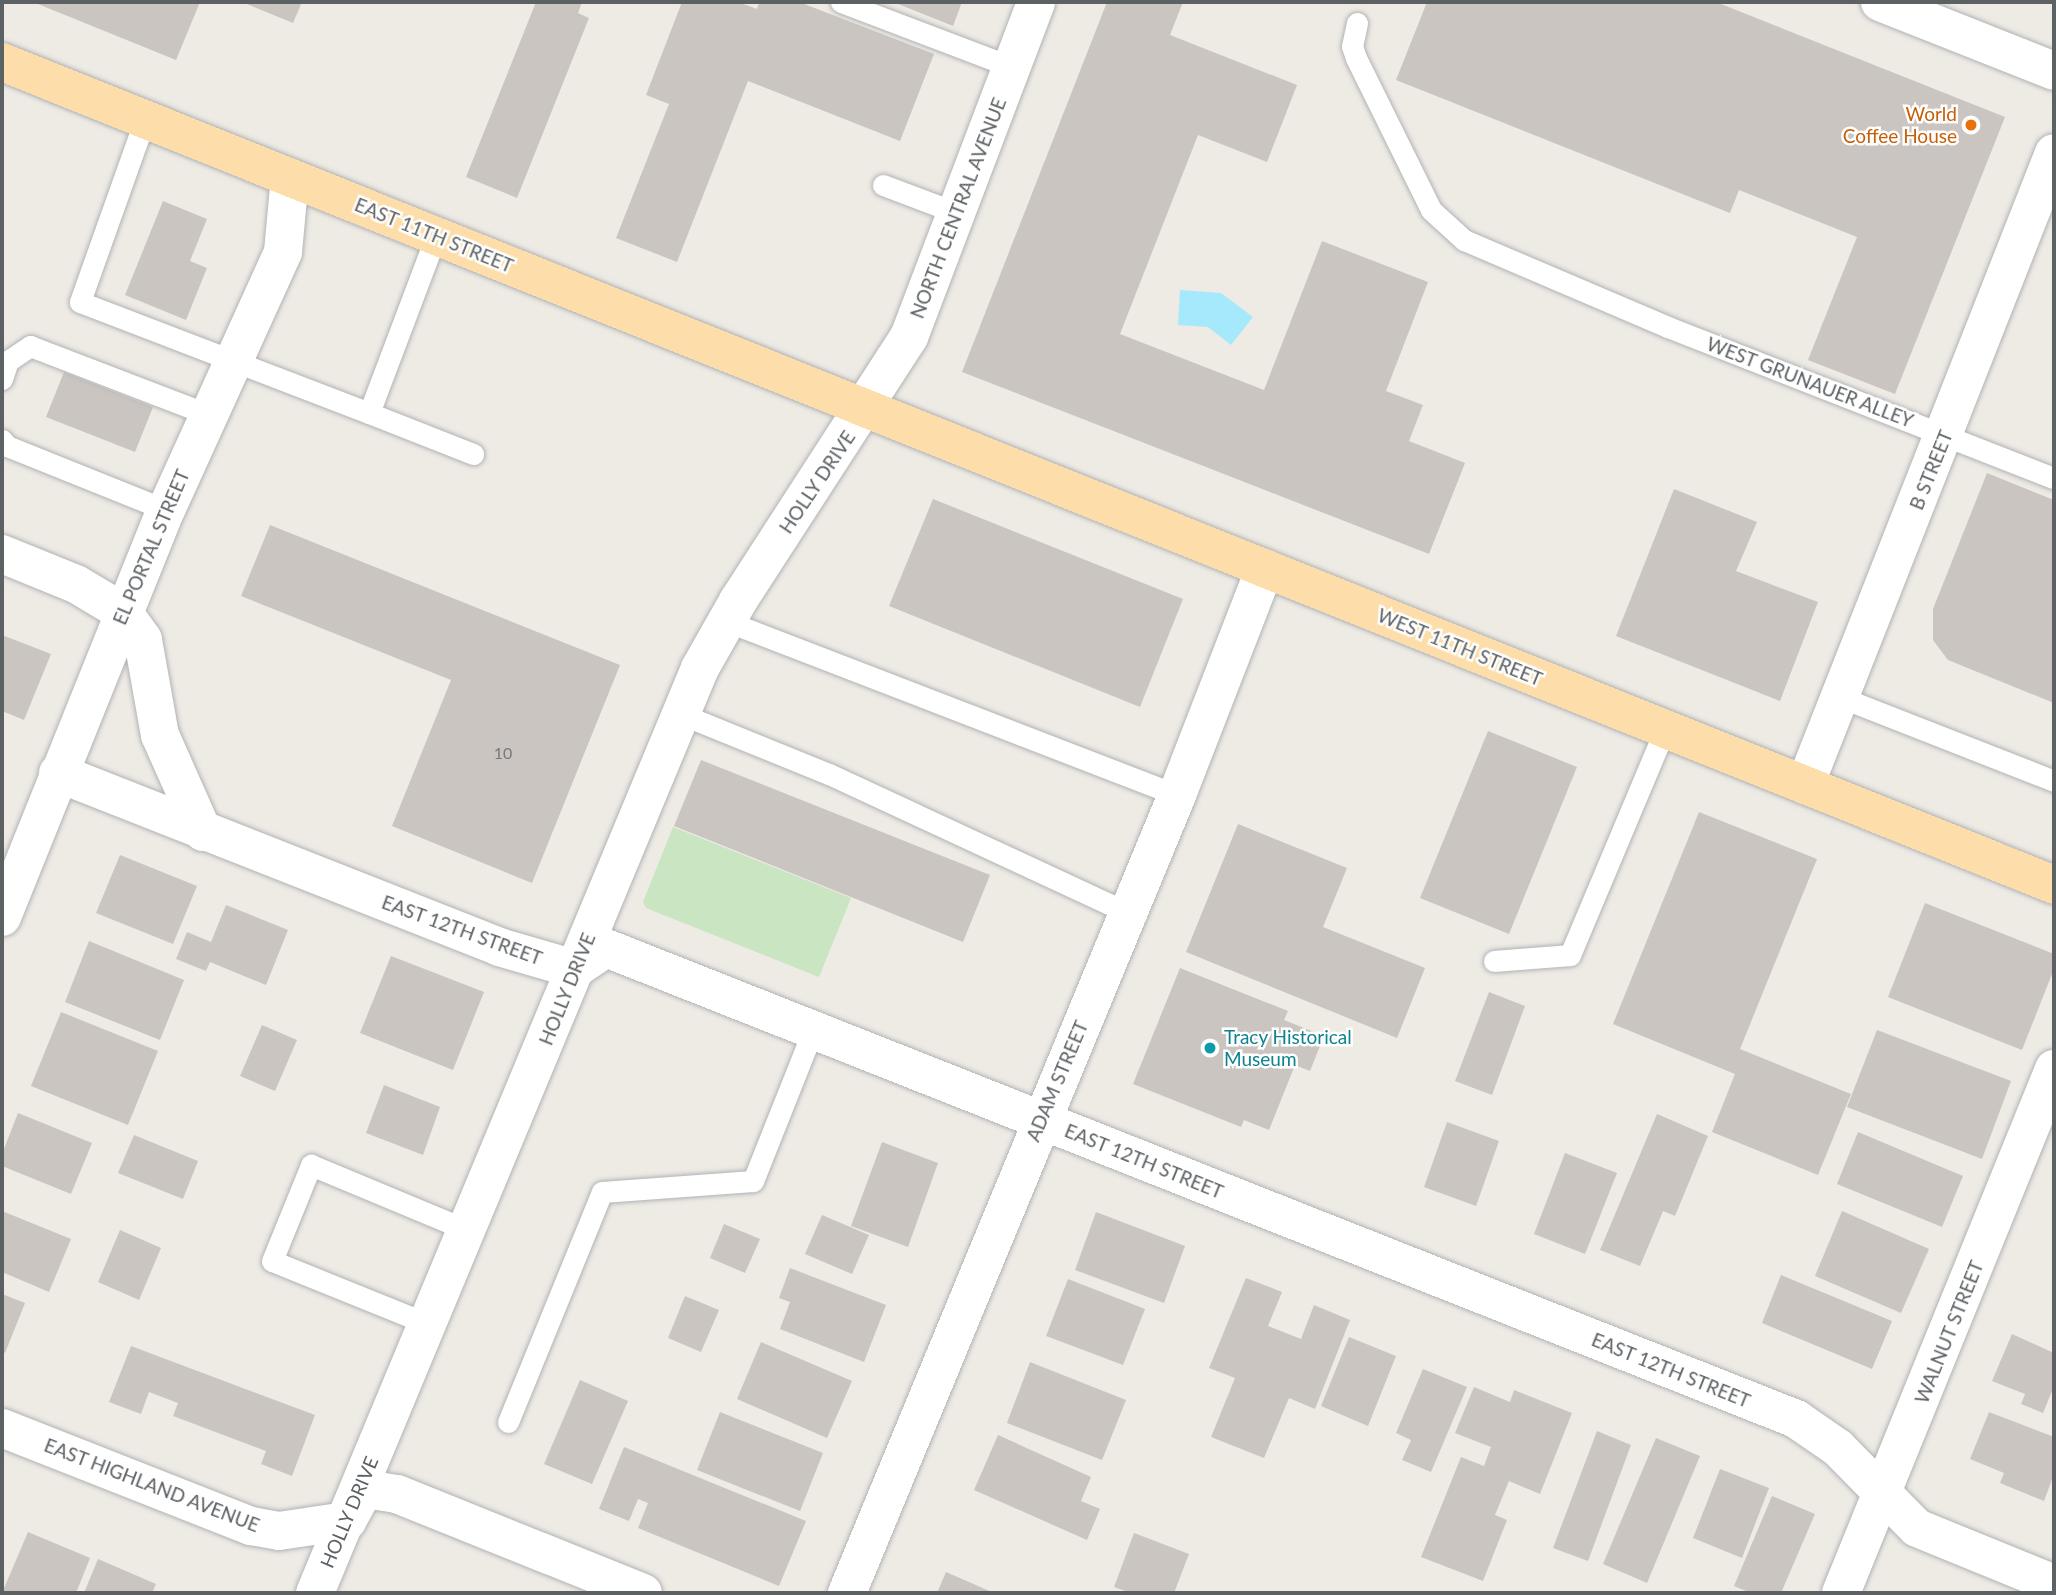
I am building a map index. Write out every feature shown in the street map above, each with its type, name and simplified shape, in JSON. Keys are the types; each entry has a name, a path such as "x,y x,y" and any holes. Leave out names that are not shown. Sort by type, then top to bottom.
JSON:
{"main road":[{"name":"EAST 11TH STREET","path":"2,62 866,409"},
{"name":"WEST 11TH STREET","path":"866,409 2054,885"}],"street":[{"name":"NORTH CENTRAL AVENUE","path":"866,409 909,337 1036,2"},
{"path":"1880,2 2054,71"},
{"name":"B STREET","path":"1805,785 2054,153"},
{"name":"EL PORTAL STREET","path":"2,917 166,510 207,414 283,252 290,177"},
{"name":"HOLLY DRIVE","path":"315,1593 681,714 726,621 866,409"},
{"path":"2,554 76,584 123,612 143,640 160,735 202,832"},
{"name":"ADAM STREET","path":"847,1593 1177,795 1265,568"},
{"name":"EAST 12TH STREET","path":"58,774 499,947 575,969 606,948 1796,1419 1838,1448 1917,1528 2054,1584"},
{"name":"WALNUT STREET","path":"1841,1593 2054,1069"},
{"name":"EAST HIGHLAND AVENUE","path":"2,1428 251,1526 279,1531 347,1521"},
{"path":"347,1521 365,1489 397,1494 643,1593"}],"lane":[{"path":"841,2 1012,67"},
{"name":"WEST GRUNAUER ALLEY","path":"1357,23 1352,46 1356,58 1431,210 1464,240 1566,286 2054,478"},
{"path":"145,120 80,302 473,454"},
{"path":"883,185 957,214"},
{"path":"369,413 436,236"},
{"path":"2,379 9,361 30,346 207,414"},
{"path":"2,440 6,446 166,510"},
{"path":"726,621 1177,795"},
{"path":"1840,698 2054,781"},
{"path":"681,714 829,774 1128,913"},
{"path":"1494,961 1570,955 1665,729"},
{"path":"508,1422 602,1192 753,1181 813,1030"},
{"path":"428,1324 272,1261 311,1165 467,1230"}],"green space":[{"path":"673,827 851,898 819,977 646,908 643,902"}],"water":[{"path":"1180,290 1221,293 1253,317 1231,345 1208,327 1178,325"}],"building":[{"path":"33,2 200,2 176,60"},
{"path":"242,2 302,2 293,23"},
{"path":"536,2 582,2 578,13 589,18 517,198 466,177"},
{"path":"682,2 738,2 757,9 759,2 799,2 934,54 900,141 748,81 677,262 616,238 669,104 646,95"},
{"path":"893,2 962,2 953,26"},
{"path":"1107,2 1183,2 1170,35 1297,85 1267,162 1198,135 1120,334 1264,390 1322,241 1428,282 1386,391 1423,405 1409,441 1465,463 1429,554 962,372"},
{"path":"1427,2 1716,2 2005,117 1895,394 1808,360 1857,237 1739,190 1730,213 1396,80"},
{"path":"163,201 207,219 190,261 207,268 186,320 125,295"},
{"path":"64,372 153,407 135,452 46,417"},
{"path":"1987,473 2054,500 2054,703 1948,660 1933,640 1933,609"},
{"path":"1674,489 1757,522 1736,571 1818,602 1780,701 1616,636"},
{"path":"933,499 1183,599 1140,707 889,606"},
{"path":"270,525 620,665 532,883 392,826 451,680 241,596"},
{"path":"2,635 51,654 24,720 2,711"},
{"path":"1488,731 1577,767 1509,934 1420,898"},
{"path":"701,760 990,875 963,942 674,826"},
{"path":"1699,812 1817,859 1740,1049 1851,1094 1818,1175 1712,1132 1735,1074 1613,1024"},
{"path":"1238,824 1347,868 1323,927 1425,968 1397,1038 1186,952"},
{"path":"120,855 197,886 173,944 96,913"},
{"path":"1925,903 2054,954 2054,969 2022,1050 1888,997"},
{"path":"226,905 288,930 266,985 210,962 206,971 176,959 187,932 211,942"},
{"path":"89,941 184,980 160,1040 65,1002"},
{"path":"391,956 484,992 453,1070 360,1033"},
{"path":"1180,968 1288,1011 1284,1020 1324,1036 1310,1071 1295,1065 1269,1130 1244,1120 1241,1127 1133,1084"},
{"path":"1489,992 1525,1006 1492,1095 1455,1081"},
{"path":"61,1012 158,1051 128,1125 31,1086"},
{"path":"262,1025 297,1040 275,1091 240,1076"},
{"path":"1877,1030 2011,1081 1982,1159 1847,1107"},
{"path":"384,1085 440,1107 423,1155 366,1133"},
{"path":"18,1113 92,1143 71,1194 2,1166 2,1154"},
{"path":"1657,1114 1708,1136 1675,1216 1663,1211 1640,1266 1600,1250"},
{"path":"1447,1122 1499,1141 1476,1206 1424,1187"},
{"path":"1858,1132 1963,1176 1942,1227 1837,1184"},
{"path":"134,1135 198,1161 183,1199 118,1173"},
{"path":"882,1142 938,1163 908,1247 851,1226"},
{"path":"1565,1153 1617,1173 1585,1254 1534,1234"},
{"path":"2,1211 71,1239 49,1292 2,1272"},
{"path":"1842,1211 1929,1249 1901,1313 1815,1276"},
{"path":"1096,1212 1185,1246 1164,1303 1075,1270"},
{"path":"822,1215 869,1235 852,1274 805,1254"},
{"path":"724,1224 760,1239 745,1273 710,1258"},
{"path":"120,1230 161,1248 139,1300 98,1282"},
{"path":"790,1268 886,1305 864,1362 780,1329 790,1302 779,1298"},
{"path":"1781,1275 1892,1321 1872,1369 1762,1323"},
{"path":"1246,1278 1282,1292 1268,1326 1301,1339 1314,1305 1350,1320 1315,1409 1289,1398 1264,1458 1211,1437 1235,1378 1209,1368"},
{"path":"1068,1279 1145,1309 1123,1365 1046,1336"},
{"path":"2,1294 25,1303 5,1353 2,1351"},
{"path":"685,1296 719,1310 701,1352 668,1338"},
{"path":"2012,1334 2054,1353 2054,1386 2043,1413 2021,1404 2025,1394 1992,1381"},
{"path":"1349,1337 1396,1356 1368,1426 1321,1406"},
{"path":"761,1342 852,1381 827,1438 737,1399"},
{"path":"131,1346 315,1415 292,1476 261,1464 266,1451 173,1416 178,1403 149,1392 141,1414 109,1402"},
{"path":"1030,1362 1126,1400 1102,1460 1007,1423"},
{"path":"1423,1369 1467,1387 1431,1472 1402,1460 1411,1440 1396,1433"},
{"path":"580,1380 628,1401 592,1484 544,1464"},
{"path":"1474,1387 1510,1402 1514,1390 1572,1413 1540,1494 1509,1481 1495,1515 1507,1520 1483,1581 1421,1557 1461,1457 1484,1466 1491,1447 1455,1433"},
{"path":"720,1412 823,1453 800,1511 697,1470"},
{"path":"1989,1412 2054,1437 2054,1474 2044,1501 2000,1483 2004,1473 1970,1459"},
{"path":"1597,1431 1631,1445 1588,1561 1553,1548"},
{"path":"998,1435 1091,1477 1081,1501 1100,1509 1087,1540 974,1490"},
{"path":"1656,1438 1700,1456 1647,1583 1603,1564"},
{"path":"624,1447 806,1521 779,1586 638,1528 648,1503 638,1499 629,1521 599,1509"},
{"path":"1720,1469 1769,1488 1742,1558 1693,1538"},
{"path":"1772,1496 1815,1514 1781,1593 1751,1593 1734,1586"},
{"path":"28,1532 90,1558 76,1593 2,1593"},
{"path":"1134,1533 1189,1554 1174,1593 1131,1593 1114,1587"},
{"path":"98,1559 156,1584 152,1593 84,1593"},
{"path":"946,1572 994,1593 937,1593"}],"place":[{"name":"World Coffee House","path":"1971,125"},
{"name":"Tracy Historical Museum","path":"1210,1048"}]}
